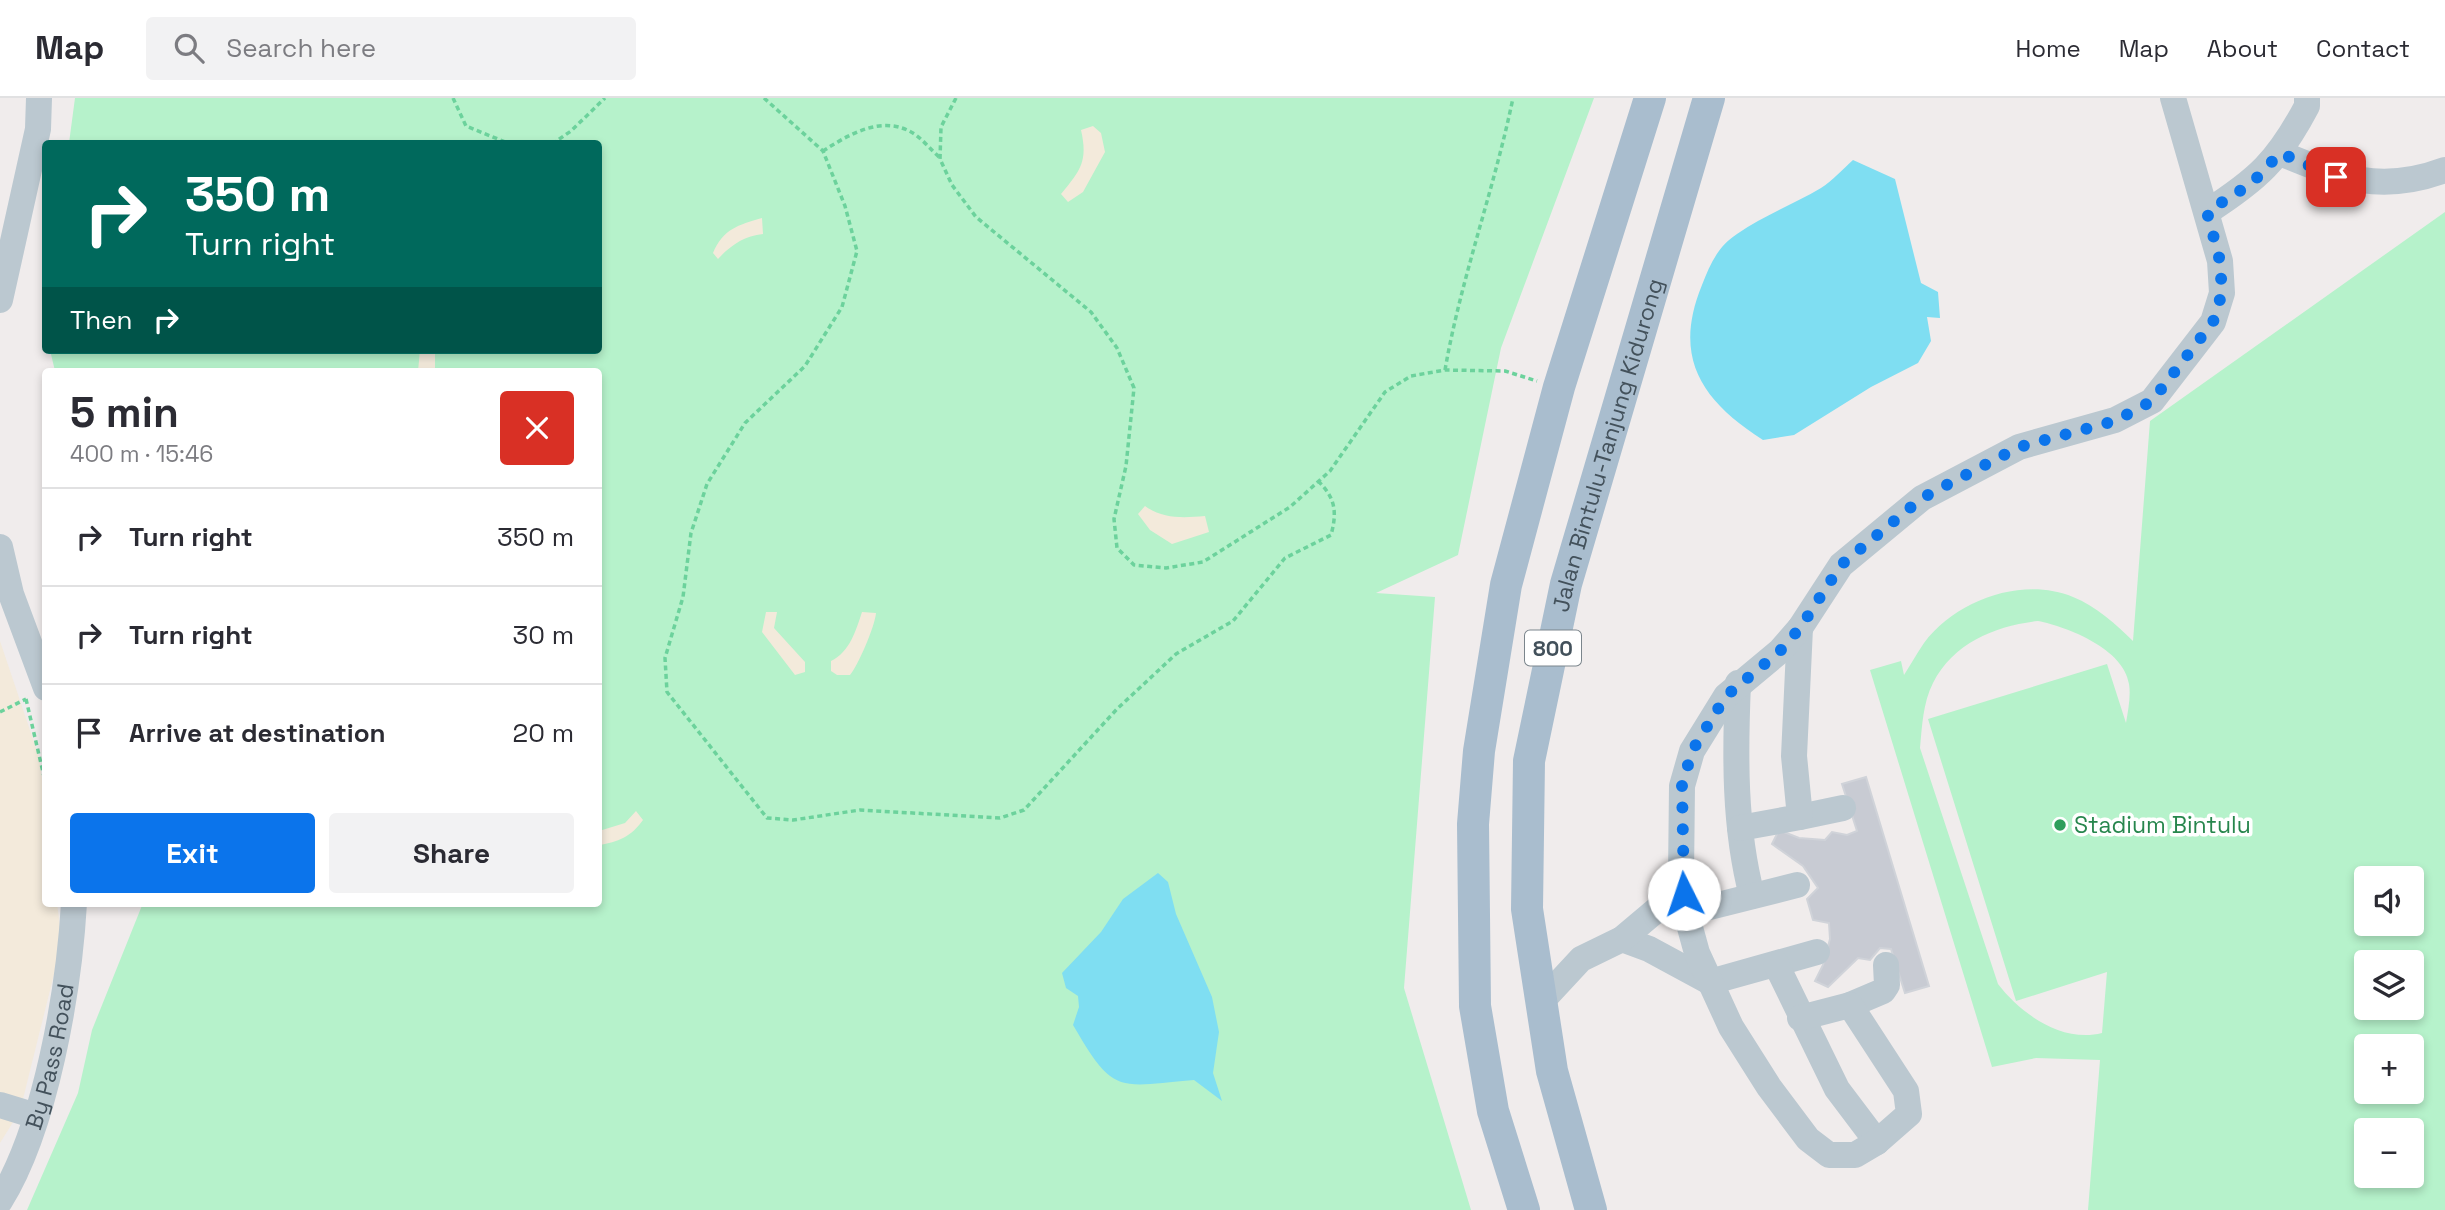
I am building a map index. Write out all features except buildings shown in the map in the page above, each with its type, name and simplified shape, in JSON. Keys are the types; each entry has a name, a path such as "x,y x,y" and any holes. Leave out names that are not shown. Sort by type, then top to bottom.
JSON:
{"main road":[{"name":"800","path":"1524,1210 1493,1111 1475,1006 1473,824 1479,751 1506,584 1559,387 1650,98"},
{"name":"Jalan Bintulu-Tanjung Kidurong","path":"1591,1210 1552,1071 1527,909 1529,761 1566,584 1709,98"}],"street":[{"path":"0,300 38,130 40,98"},
{"path":"1850,1005 1906,1091 1909,1114 1877,1142 1855,1155 1829,1156 1808,1139 1762,1077 1731,1027 1697,953 1686,913 1681,876 1682,786 1692,751 1726,696 1738,683 1780,651 1800,628 1841,565 1922,498 2019,447 2115,421 2152,401 2213,322 2222,293 2220,261 2173,98"},
{"path":"2207,212 2252,183 2280,153 2306,106 2307,98"},
{"path":"2280,153 2336,177 2372,183 2422,178 2445,170"},
{"path":"0,547 36,693"},
{"path":"1800,628 1794,755 1800,817"},
{"path":"1738,683 1735,765 1740,828 1752,896"},
{"path":"1740,828 1843,808"},
{"path":"1542,1001 1581,959 1622,939 1660,907 1681,876"},
{"path":"1686,913 1797,885"},
{"name":"By Pass Road","path":"0,1201 13,1181 36,1116 71,968 75,907"},
{"path":"1622,939 1649,949 1710,982 1816,952"},
{"path":"1776,964 1800,1018 1837,1089 1877,1142"},
{"path":"1800,1018 1850,1005 1884,992 1887,985 1886,965"},
{"path":"0,1105 36,1116"}],"path":[{"path":"453,98 466,126 500,140"},
{"path":"558,140 606,98"},
{"path":"764,98 823,151 845,206 857,251 842,307 805,366 745,423 707,484 691,533 683,597 665,658 667,692 767,818 793,820 860,810 1000,818 1024,810 1117,709 1176,654 1233,621 1285,558 1331,535 1337,513 1329,492 1318,481"},
{"path":"940,159 941,127 956,98"},
{"path":"1445,370 1454,317 1490,196 1513,98"},
{"path":"823,151 852,132 890,125 911,132 940,159 952,185 976,217 1091,312 1117,348 1134,388 1126,466 1114,519 1117,548 1135,565 1166,568 1203,562 1290,507 1330,471 1385,392 1411,376 1445,370 1505,372 1559,387"},
{"path":"0,712 36,693"}],"green space":[{"path":"75,98 1594,98 1501,348 1458,555 1376,593 1435,597 1404,988 1471,1210 27,1210 78,1093 92,1030 141,907 602,907 602,368 54,368 51,354 602,354 602,140 69,140"},
{"path":"2445,212 2445,1210 2088,1210 2100,1060 2036,1058 1992,1067 1870,670 1901,661 1904,675 1924,643 1954,615 1972,604 2012,591 2054,591 2073,597 2113,622 2133,641 2150,421","holes":["2038,621 2079,634 2117,660 2125,671 2129,684 2126,723 2107,664 1928,719 2016,1001 2107,972 2102,1033 2072,1034 2044,1024 2018,1006 1998,984 1920,748 1927,698 1933,683 1952,657 1978,638 1992,632"]}],"sand":[{"path":"1093,126 1101,133 1105,152 1083,192 1068,202 1061,194 1081,165 1084,150 1081,130"},
{"path":"762,218 763,234 738,242 718,259 713,253 722,238 732,229"},
{"path":"420,354 435,354 435,368 418,368"},
{"path":"1145,506 1166,515 1205,516 1209,532 1172,544 1150,530 1138,514"},
{"path":"766,612 777,612 774,628 805,662 805,672 795,675 762,632"},
{"path":"862,612 876,613 869,636 850,675 837,675 831,671 831,661 848,646"},
{"path":"0,641 39,757 42,778 42,907 58,907 62,942 20,1111 0,1143"},
{"path":"636,811 643,820 629,835 602,844 602,830 625,823"}],"water":[{"path":"1853,160 1895,179 1921,283 1938,292 1940,318 1927,317 1931,341 1918,363 1871,387 1794,435 1763,440 1724,410 1698,375 1692,356 1690,335 1702,285 1715,257 1730,239 1821,188"},
{"path":"1158,873 1168,882 1176,914 1212,997 1219,1032 1213,1073 1222,1101 1194,1080 1148,1084 1120,1081 1098,1064 1073,1025 1079,1007 1078,996 1066,988 1062,973 1101,932 1123,899"}],"place":[{"name":"Stadium Bintulu","path":"2060,825"}],"route":[{"path":"1684,894 1681,876 1682,786 1692,751 1726,696 1738,683 1780,651 1800,628 1841,565 1922,498 2019,447 2115,421 2152,401 2213,322 2222,293 2220,261 2207,212 2252,183 2280,153 2336,177"}]}
